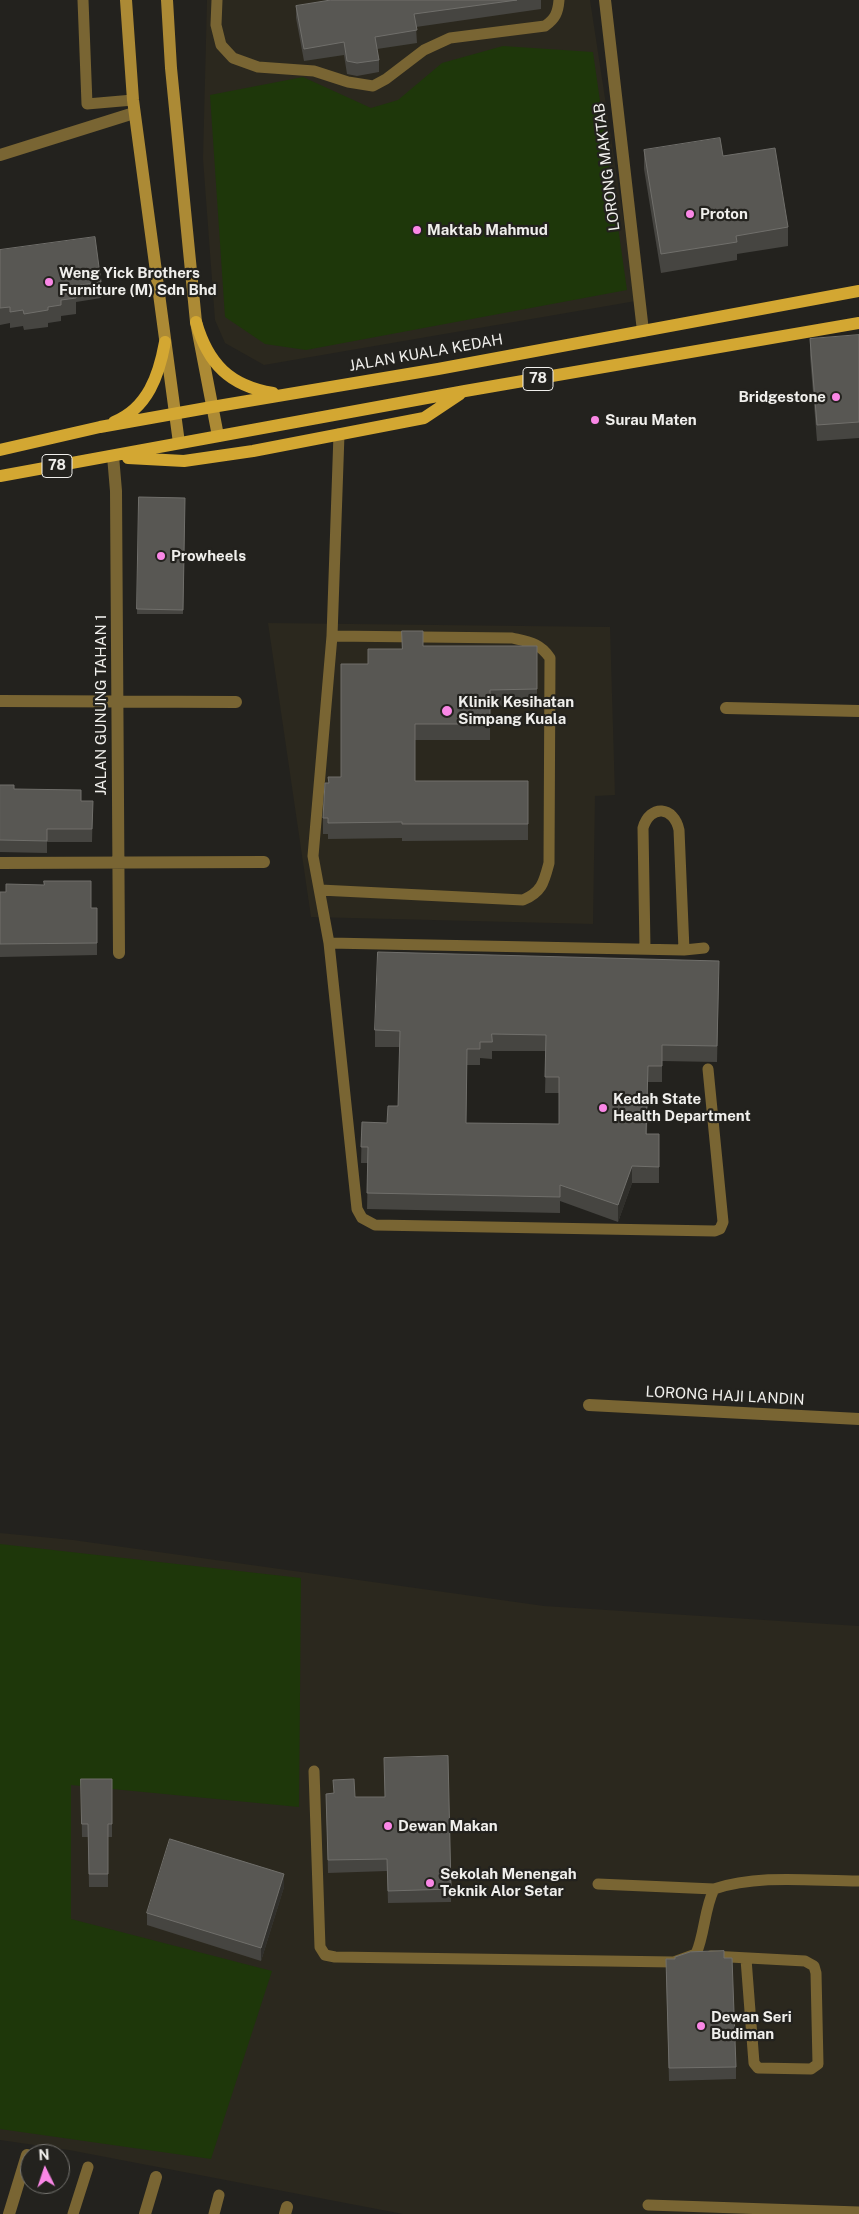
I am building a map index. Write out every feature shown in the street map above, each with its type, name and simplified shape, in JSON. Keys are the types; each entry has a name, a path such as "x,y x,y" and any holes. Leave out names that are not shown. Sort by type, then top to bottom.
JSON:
{"main road":[{"path":"126,0 132,100 179,444"},
{"path":"167,0 171,68 196,322 218,436"},
{"name":"JALAN KUALA KEDAH","path":"0,450 212,406 438,369 859,291"},
{"path":"196,322 202,342 211,359 225,374 242,384 261,391 280,394"},
{"name":"78","path":"0,476 464,391 859,323"},
{"path":"100,428 121,419 139,405 153,386 161,365 165,342"},
{"path":"113,456 184,461 253,451 424,418 464,391"}],"street":[{"name":"LORONG MAKTAB","path":"605,0 643,331"},
{"path":"0,155 134,113"},
{"name":"JALAN GUNUNG TAHAN 1","path":"113,456 116,491 119,953"},
{"path":"0,701 236,702"},
{"path":"726,708 859,711"},
{"path":"0,863 264,862"},
{"name":"LORONG HAJI LANDIN","path":"589,1405 859,1419"},
{"path":"145,2214 156,2177"},
{"path":"9,2214 20,2178"}],"lane":[{"path":"82,0 87,104 132,100"},
{"path":"217,0 216,25 221,45 233,58 258,67 314,71 348,82 373,86 386,79 424,50 450,38 545,26 554,20 559,0"},
{"path":"339,434 332,636 314,856 329,943 358,1209 362,1218 374,1225 715,1231 720,1229 723,1222 708,1069"},
{"path":"320,890 523,900 536,895 549,863 550,658 544,648 512,638 332,636"},
{"path":"645,949 643,828 646,819 653,813 662,811 671,814 677,821 679,830 684,950"},
{"path":"329,943 684,950 704,948"},
{"path":"314,1771 320,1947 325,1955 334,1957 674,1962 696,1954 746,1959 805,1961 814,1966 816,1973 818,2064 815,2067 811,2069 758,2068 754,2062 746,1959"},
{"path":"598,1884 714,1889 726,1885 765,1881 859,1881"},
{"path":"696,1954 701,1943 709,1900 714,1889"},
{"path":"73,2214 88,2167"},
{"path":"214,2214 219,2195"},
{"path":"648,2205 859,2212"}],"shaded area":[{"name":"Maktab Mahmud","path":"207,0 590,0 636,301 264,365 225,343 215,320 203,159"},
{"name":"Klinik Kesihatan Simpang Kuala","path":"268,623 610,627 615,795 595,796 593,924 311,917"},
{"name":"Sekolah Menengah Teknik Alor Setar","path":"0,1533 73,1540 544,1606 859,1626 859,2214 403,2214 70,2150 70,2144 28,2144 0,2140"}],"green space":[{"name":"Maktab Mahmud","path":"503,46 593,52 627,290 306,350 265,344 225,317 210,95 303,77 371,108 398,100 442,63"},
{"path":"0,1544 301,1578 299,1807 71,1785 71,1919 272,1971 211,2159 0,2129"}],"building":[{"path":"331,0 517,0 414,14 417,30 375,37 379,60 357,63 347,61 344,42 304,49 296,6"},
{"path":"720,138 723,156 775,148 788,227 736,236 737,242 661,254 644,150"},
{"name":"Weng Yick Brothers Furniture (M) Sdn Bhd","path":"95,237 101,282 74,286 76,298 61,300 61,305 48,307 48,310 24,314 23,310 10,312 10,307 0,308 0,250"},
{"name":"Bridgestone","path":"859,335 859,422 817,425 810,339"},
{"path":"139,497 185,498 183,610 137,609"},
{"path":"402,631 423,631 423,646 537,646 537,689 490,690 490,724 415,724 415,781 528,781 528,824 328,823 328,818 323,818 325,783 329,783 328,777 341,777 341,664 368,664 368,649 402,649"},
{"path":"0,785 14,785 14,789 81,790 81,801 93,801 92,829 47,829 47,841 0,840"},
{"path":"44,881 91,881 91,908 97,908 97,943 0,944 0,892 6,892 6,884 44,885"},
{"name":"Kedah State Health Department","path":"378,952 719,961 717,1046 662,1045 662,1066 648,1066 646,1134 659,1134 659,1167 632,1166 618,1205 560,1185 560,1197 367,1193 368,1147 361,1147 362,1122 387,1123 388,1106 398,1106 400,1031 375,1030","holes":["492,1034 546,1035 545,1077 559,1077 559,1124 466,1123 467,1049 480,1049 480,1042 492,1042"]},
{"name":"Dewan Makan","path":"448,1756 451,1889 388,1891 387,1859 328,1860 326,1794 334,1793 333,1780 354,1779 355,1797 385,1797 384,1758"},
{"path":"81,1779 112,1779 112,1824 108,1824 108,1874 89,1874 88,1824 82,1824"},
{"path":"170,1839 284,1874 261,1948 147,1913"},
{"name":"Dewan Seri Budiman","path":"724,1951 724,1958 732,1958 736,2067 669,2068 666,1959 675,1959 675,1957 690,1952"}],"place":[{"name":"Proton","path":"690,214"},
{"name":"Maktab Mahmud","path":"417,230"},
{"name":"Weng Yick Brothers Furniture (M) Sdn Bhd","path":"49,282"},
{"name":"Bridgestone","path":"836,397"},
{"name":"Surau Maten","path":"595,420"},
{"name":"Prowheels","path":"161,556"},
{"name":"Klinik Kesihatan Simpang Kuala","path":"447,711"},
{"name":"Kedah State Health Department","path":"603,1108"},
{"name":"Dewan Makan","path":"388,1826"},
{"name":"Sekolah Menengah Teknik Alor Setar","path":"430,1883"},
{"name":"Dewan Seri Budiman","path":"701,2026"}]}
